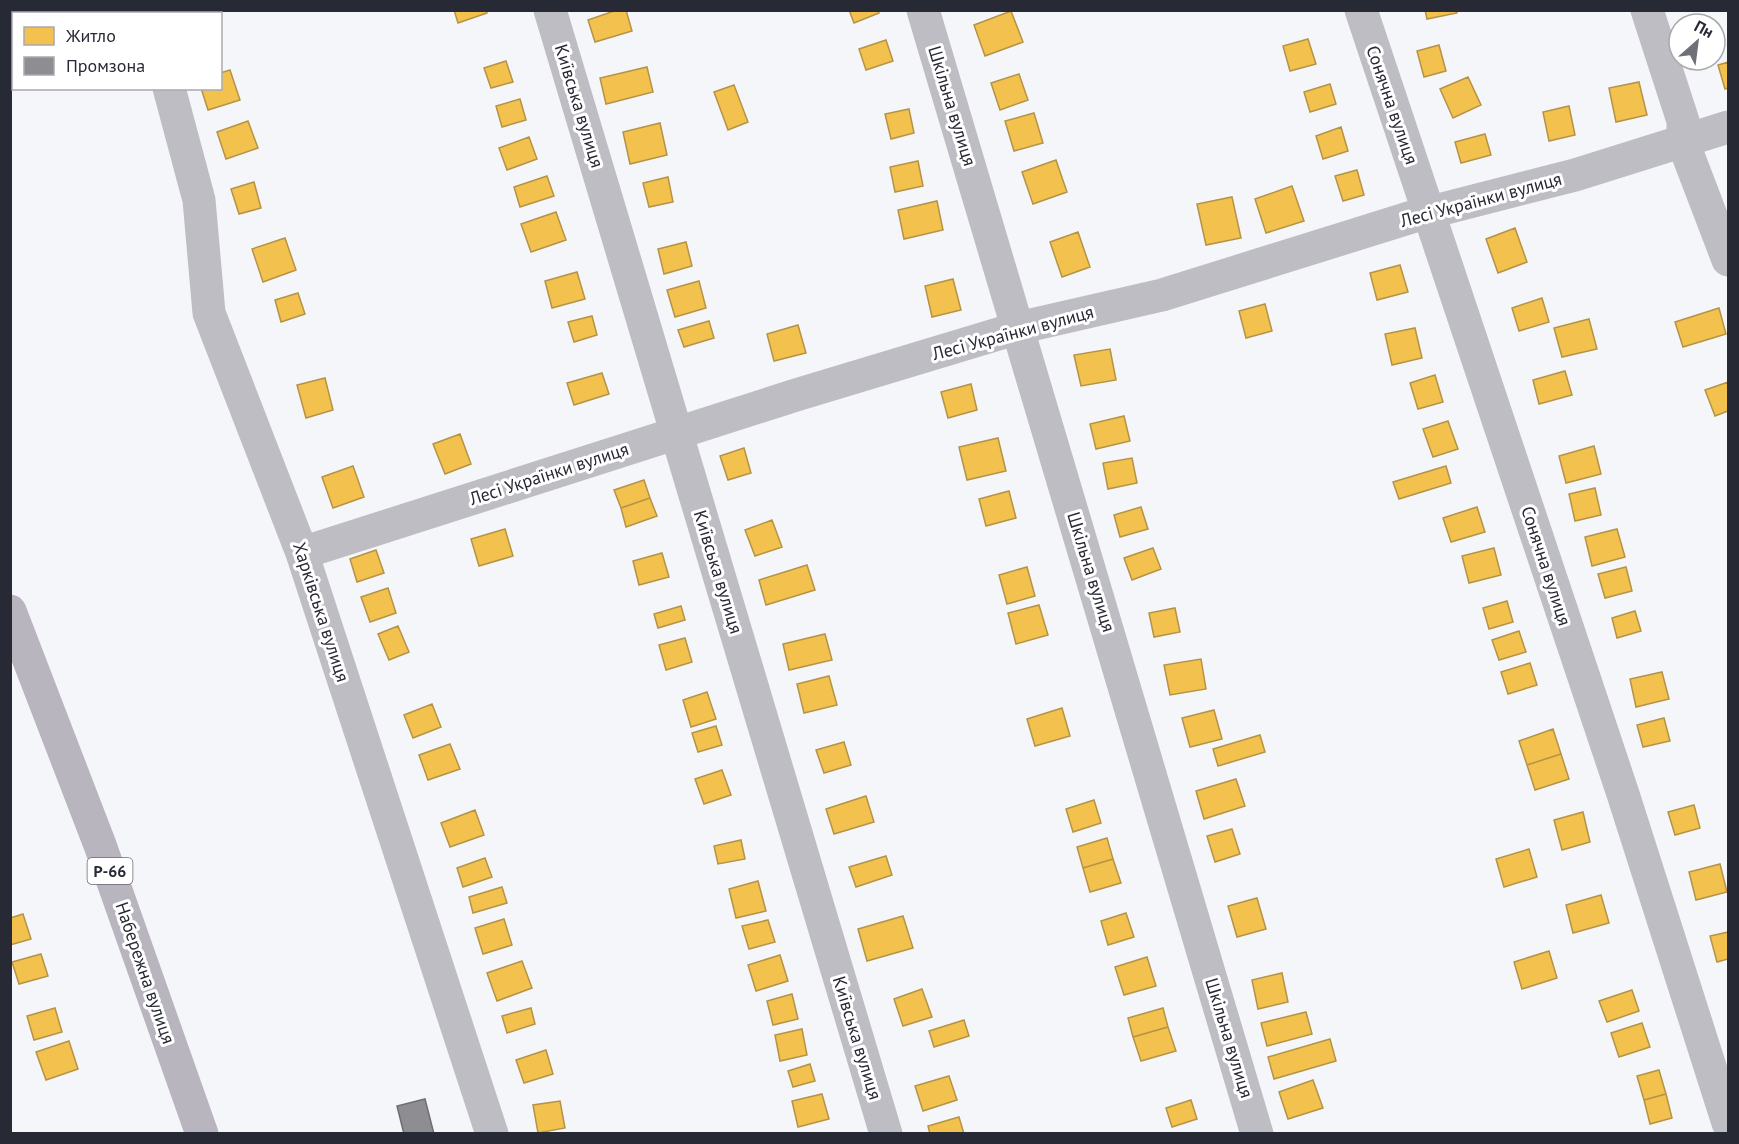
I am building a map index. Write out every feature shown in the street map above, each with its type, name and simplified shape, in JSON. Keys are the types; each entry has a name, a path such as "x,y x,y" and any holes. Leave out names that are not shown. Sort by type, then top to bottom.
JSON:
{"main road":[{"name":"Набережна вулиця","path":"10,611 100,845 202,1134"}],"street":[{"name":"Київська вулиця","path":"550,10 886,1134"},
{"name":"Шкільна вулиця","path":"923,10 1257,1134"},
{"name":"Сонячна вулиця","path":"1361,10 1619,783 1728,1123"},
{"path":"1647,10 1683,121 1683,141 1728,260"},
{"name":"Харківська вулиця","path":"171,90 199,200 209,313 303,553 492,1134"},
{"name":"Лесі Українки вулиця","path":"303,553 677,433 1018,328 1162,295 1429,213 1575,176 1728,127"}],"building: Житло":[{"path":"454,10 486,10 487,13 458,23"},
{"path":"617,10 626,10 632,31 595,42 588,20"},
{"path":"849,10 878,10 879,13 854,23"},
{"path":"1425,10 1457,10 1457,13 1427,19"},
{"path":"1011,11 1023,42 985,56 974,25"},
{"path":"1308,39 1316,64 1290,71 1283,46"},
{"path":"886,40 893,61 866,70 859,49"},
{"path":"1439,45 1446,71 1424,77 1417,51"},
{"path":"506,61 513,82 491,88 484,68"},
{"path":"1727,62 1728,88 1725,89 1720,72 1727,72"},
{"path":"647,67 653,92 606,104 600,78"},
{"path":"230,70 240,100 208,110 202,90 222,90 222,72"},
{"path":"1019,74 1028,100 1000,110 991,83"},
{"path":"1468,77 1481,105 1453,118 1440,89"},
{"path":"1639,82 1647,115 1616,122 1609,88"},
{"path":"1330,84 1336,104 1310,112 1304,92"},
{"path":"734,85 748,122 728,130 714,92"},
{"path":"520,99 526,120 502,127 496,106"},
{"path":"1569,106 1575,135 1549,141 1543,112"},
{"path":"909,109 914,133 891,139 885,114"},
{"path":"1034,113 1043,143 1014,151 1005,121"},
{"path":"248,121 258,148 226,159 217,132"},
{"path":"660,123 667,155 630,164 623,132"},
{"path":"1341,127 1348,151 1323,159 1316,136"},
{"path":"1485,134 1491,155 1461,163 1455,142"},
{"path":"529,137 537,159 507,170 499,148"},
{"path":"1056,160 1067,192 1033,204 1022,172"},
{"path":"918,161 923,186 895,192 890,167"},
{"path":"1357,170 1364,195 1343,201 1335,176"},
{"path":"547,176 554,196 520,207 514,187"},
{"path":"668,177 673,202 649,207 643,183"},
{"path":"254,182 261,208 239,214 231,189"},
{"path":"1292,186 1304,221 1266,233 1255,199"},
{"path":"1232,197 1241,238 1206,245 1197,204"},
{"path":"937,201 943,230 904,239 898,210"},
{"path":"556,212 566,240 531,252 521,224"},
{"path":"1515,228 1527,262 1498,273 1486,239"},
{"path":"1078,232 1090,267 1062,277 1050,242"},
{"path":"285,238 296,270 263,282 252,249"},
{"path":"686,242 692,266 664,274 658,249"},
{"path":"1400,265 1408,292 1377,300 1370,273"},
{"path":"577,272 585,299 552,308 545,281"},
{"path":"953,279 961,310 932,317 925,286"},
{"path":"699,281 706,308 675,317 667,290"},
{"path":"298,293 305,314 281,322 275,300"},
{"path":"1542,298 1549,322 1519,331 1512,308"},
{"path":"1265,304 1272,331 1246,338 1239,311"},
{"path":"1719,308 1726,334 1683,347 1675,322"},
{"path":"592,316 597,335 574,342 568,322"},
{"path":"1589,319 1597,349 1562,357 1554,328"},
{"path":"709,321 714,338 684,347 678,330"},
{"path":"798,325 806,353 774,361 767,334"},
{"path":"1415,328 1422,358 1392,365 1385,334"},
{"path":"1110,349 1116,380 1081,386 1074,355"},
{"path":"1565,371 1572,395 1539,404 1533,380"},
{"path":"602,373 609,394 574,405 567,383"},
{"path":"1435,375 1443,402 1418,409 1410,383"},
{"path":"325,378 333,410 306,418 297,385"},
{"path":"1728,382 1728,411 1715,416 1705,390"},
{"path":"971,384 977,410 948,418 941,392"},
{"path":"1124,416 1130,441 1096,449 1090,424"},
{"path":"1448,421 1458,449 1433,457 1423,429"},
{"path":"460,434 471,464 445,474 433,444"},
{"path":"998,438 1006,471 967,480 959,447"},
{"path":"1594,446 1601,474 1566,483 1559,456"},
{"path":"744,448 751,473 728,480 720,456"},
{"path":"1132,458 1137,483 1108,489 1103,463"},
{"path":"353,466 364,497 333,508 322,477"},
{"path":"1446,466 1451,483 1399,499 1393,482"},
{"path":"644,480 650,498 621,508 614,490"},
{"path":"1595,488 1601,515 1575,521 1569,494"},
{"path":"1009,491 1016,518 986,526 979,499"},
{"path":"650,498 657,516 626,527 621,508"},
{"path":"1141,507 1148,529 1120,537 1114,515"},
{"path":"1477,507 1485,532 1451,542 1443,518"},
{"path":"772,520 782,547 755,556 745,530"},
{"path":"505,529 513,556 479,566 471,539"},
{"path":"1617,529 1625,557 1592,566 1585,537"},
{"path":"1153,548 1161,569 1132,580 1124,558"},
{"path":"1494,548 1501,575 1469,583 1462,556"},
{"path":"376,550 384,573 357,582 350,559"},
{"path":"662,553 669,577 639,585 633,561"},
{"path":"807,565 815,590 766,605 759,580"},
{"path":"1027,567 1035,596 1007,604 999,575"},
{"path":"1626,567 1632,591 1605,598 1598,574"},
{"path":"388,588 396,613 370,622 361,597"},
{"path":"1507,601 1513,622 1489,629 1483,608"},
{"path":"1039,605 1048,635 1016,644 1008,613"},
{"path":"681,606 685,620 658,628 654,614"},
{"path":"1175,608 1180,632 1154,637 1149,613"},
{"path":"1635,611 1641,631 1617,638 1612,618"},
{"path":"398,626 409,652 389,660 378,634"},
{"path":"1519,631 1526,652 1499,660 1492,640"},
{"path":"825,634 832,660 789,670 783,644"},
{"path":"685,638 692,662 666,670 659,645"},
{"path":"1201,659 1206,689 1170,695 1164,665"},
{"path":"1530,663 1537,685 1508,694 1501,672"},
{"path":"1662,672 1669,699 1636,707 1630,679"},
{"path":"829,676 837,705 804,713 797,684"},
{"path":"707,692 716,719 691,727 683,700"},
{"path":"432,704 441,727 413,738 404,715"},
{"path":"1062,708 1070,736 1035,746 1027,719"},
{"path":"1214,710 1222,739 1190,747 1182,718"},
{"path":"1664,718 1670,741 1643,747 1637,725"},
{"path":"716,726 722,745 698,752 692,733"},
{"path":"1553,729 1561,754 1527,765 1519,741"},
{"path":"1260,735 1265,752 1218,766 1213,749"},
{"path":"844,742 851,765 824,773 816,750"},
{"path":"450,744 460,769 428,780 419,755"},
{"path":"1561,754 1569,779 1535,790 1527,765"},
{"path":"722,770 731,795 704,804 695,779"},
{"path":"1236,779 1245,806 1204,819 1196,791"},
{"path":"866,796 874,822 834,834 826,809"},
{"path":"1094,800 1101,823 1073,832 1066,809"},
{"path":"1694,805 1700,828 1675,835 1668,812"},
{"path":"475,810 484,835 450,847 441,823"},
{"path":"1583,812 1590,842 1562,850 1554,820"},
{"path":"1232,829 1240,854 1215,862 1207,836"},
{"path":"1107,838 1113,859 1083,868 1077,847"},
{"path":"741,840 745,859 718,864 714,846"},
{"path":"1529,849 1537,877 1504,887 1496,859"},
{"path":"886,856 892,875 856,887 849,867"},
{"path":"485,858 492,877 463,887 457,868"},
{"path":"1113,859 1121,883 1090,892 1083,868"},
{"path":"1720,864 1727,892 1696,900 1689,872"},
{"path":"758,881 766,911 736,918 729,889"},
{"path":"502,887 507,903 473,913 469,897"},
{"path":"1601,895 1609,923 1573,933 1566,905"},
{"path":"1257,898 1266,929 1237,937 1228,906"},
{"path":"1126,913 1134,937 1108,945 1101,921"},
{"path":"23,914 31,939 10,945 10,918"},
{"path":"903,916 913,948 867,961 858,929"},
{"path":"504,919 512,945 483,954 475,928"},
{"path":"768,920 775,942 749,949 742,926"},
{"path":"1728,932 1728,959 1717,962 1710,936"},
{"path":"1549,951 1557,978 1522,989 1514,962"},
{"path":"41,954 48,976 19,984 12,962"},
{"path":"780,955 788,981 756,991 748,965"},
{"path":"1147,957 1156,986 1124,995 1115,967"},
{"path":"522,961 532,988 497,1001 487,973"},
{"path":"1282,973 1288,1002 1258,1009 1252,980"},
{"path":"922,989 932,1017 903,1026 894,999"},
{"path":"1632,990 1639,1011 1607,1022 1599,1001"},
{"path":"792,994 798,1019 773,1025 767,1001"},
{"path":"55,1008 62,1032 34,1040 27,1016"},
{"path":"531,1008 535,1024 507,1033 502,1016"},
{"path":"1163,1008 1168,1027 1133,1037 1128,1018"},
{"path":"1306,1012 1312,1034 1267,1046 1261,1023"},
{"path":"964,1020 969,1036 934,1047 929,1031"},
{"path":"1642,1023 1650,1047 1619,1057 1611,1033"},
{"path":"1168,1027 1176,1051 1141,1061 1133,1037"},
{"path":"802,1029 807,1055 780,1061 775,1035"},
{"path":"1330,1039 1336,1061 1274,1079 1268,1057"},
{"path":"69,1041 78,1069 46,1080 36,1052"},
{"path":"546,1050 553,1074 524,1083 516,1060"},
{"path":"810,1064 815,1081 793,1087 788,1071"},
{"path":"1659,1070 1666,1094 1644,1100 1637,1076"},
{"path":"949,1076 957,1100 923,1111 915,1086"},
{"path":"1313,1080 1323,1108 1288,1119 1279,1092"},
{"path":"822,1094 829,1119 798,1127 792,1101"},
{"path":"1666,1094 1672,1118 1650,1124 1644,1100"},
{"path":"1191,1100 1197,1119 1172,1127 1166,1108"},
{"path":"560,1101 565,1128 538,1133 533,1105"},
{"path":"959,1117 964,1134 930,1134 928,1126"}],"building: Промзона":[{"path":"425,1099 434,1134 404,1134 397,1106"}]}
